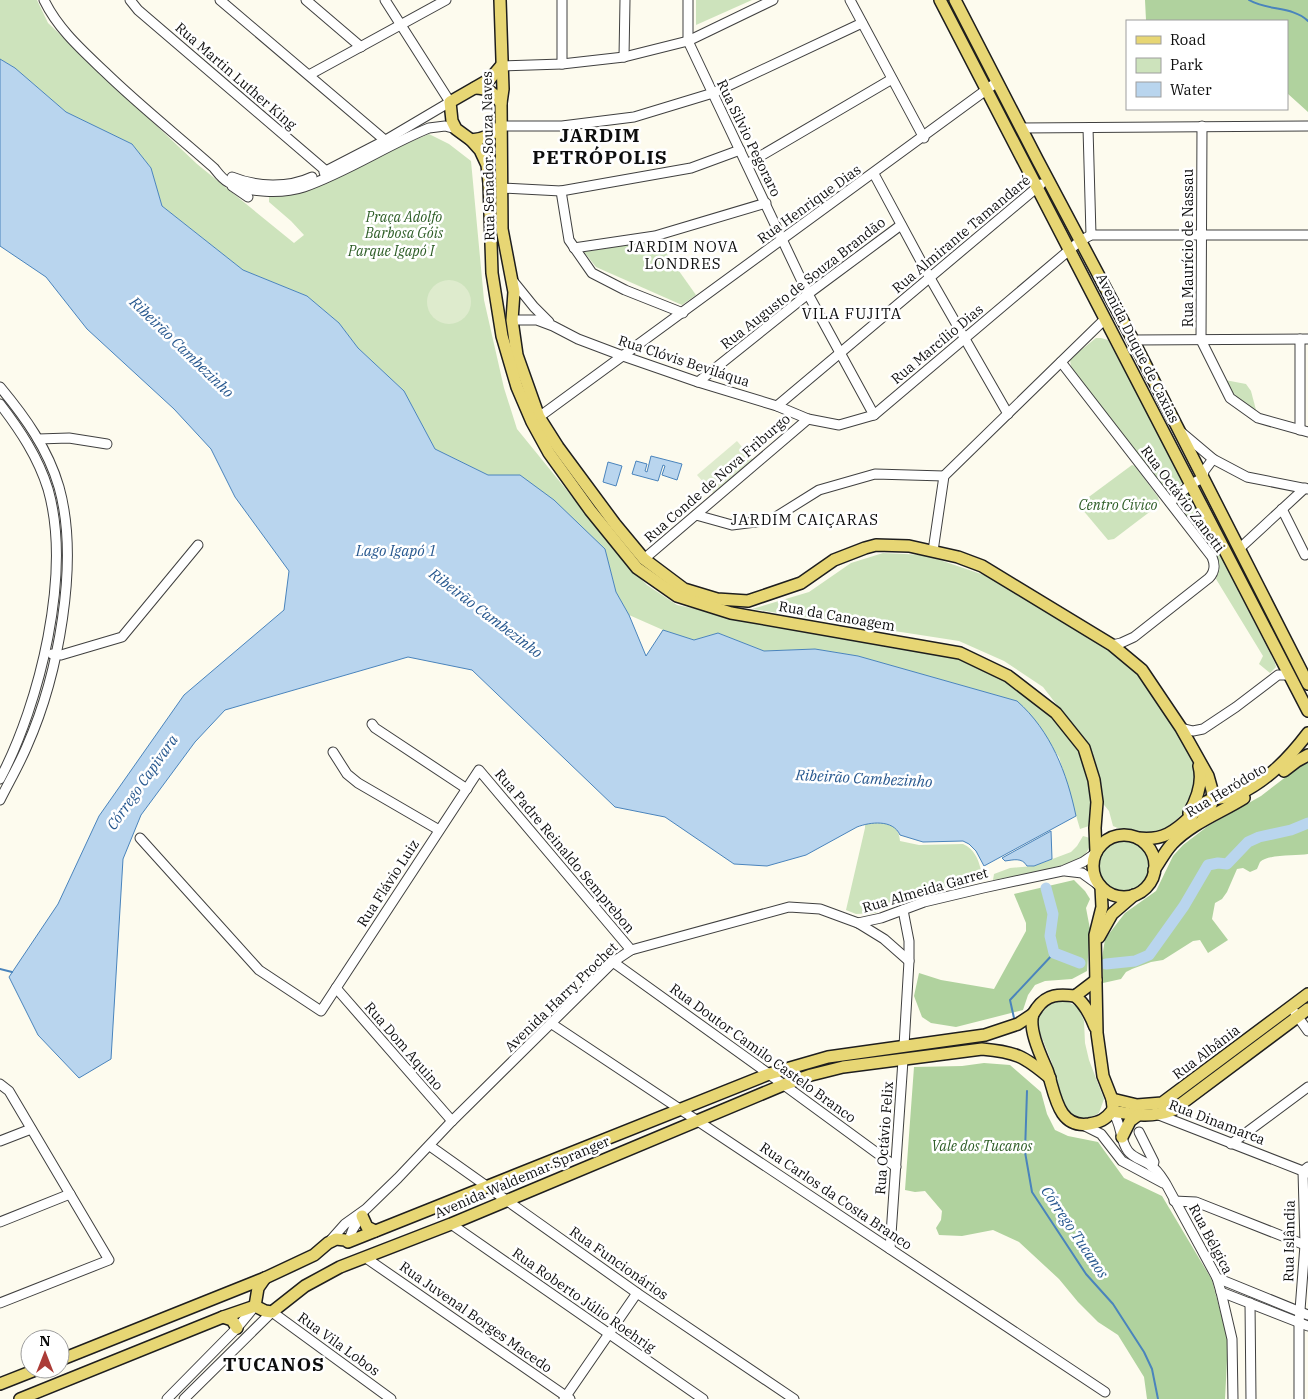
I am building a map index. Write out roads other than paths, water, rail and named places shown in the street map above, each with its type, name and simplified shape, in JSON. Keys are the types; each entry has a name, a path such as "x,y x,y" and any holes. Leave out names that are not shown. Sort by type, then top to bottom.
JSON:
{"main road":[{"name":"Rua Senador Souza Naves","path":"500,0 503,89 501,103 503,240 514,292 517,320 514,337 517,355 535,420 644,559 684,588 717,599 748,601 802,583 834,560 866,548 897,544 958,557 982,566 1112,645 1142,670 1180,728 1208,776"},
{"path":"943,0 951,1 970,28"},
{"name":"Avenida Duque de Caxias","path":"943,0 987,91 1308,711"},
{"name":"Avenida Duque de Caxias","path":"955,0 1036,159 1086,238 1098,273 1308,684"},
{"path":"502,66 490,79 450,102 452,121 456,129 472,140 480,150 487,165 492,273 497,310 508,359 535,420"},
{"path":"474,88 488,90 495,94 501,103"},
{"path":"472,140 492,135 501,126"},
{"path":"1017,148 1027,159 1036,159"},
{"path":"1085,279 1098,273"},
{"path":"497,310 502,315 517,320"},
{"path":"1127,361 1140,354"},
{"name":"Rua da Canoagem","path":"535,420 549,453 590,510 637,568 677,596 732,613 960,653 1008,676 1056,713 1084,748 1094,780 1097,802 1096,852"},
{"name":"Rua Heródoto","path":"1138,838 1150,840 1166,836 1201,806 1213,799 1232,797 1239,794 1275,770 1293,753 1308,733"},
{"path":"1297,760 1308,746"},
{"path":"1297,760 1308,755"},
{"path":"1181,824 1191,810 1199,786 1201,771 1197,757"},
{"name":"Rua Heródoto","path":"1154,870 1173,843 1203,819 1269,783 1297,760"},
{"path":"1208,776 1220,793 1227,795 1239,794"},
{"path":"1203,819 1213,799 1208,776"},
{"path":"1127,835 1138,838 1150,849 1154,859 1154,870 1148,885 1135,894 1119,896 1109,892 1101,886 1093,872 1093,861 1096,852 1106,840 1116,836 1127,835"},
{"name":"Rua Bélgica","path":"1101,886 1102,907 1096,928 1097,1033 1103,1076 1112,1099 1112,1111"},
{"name":"Rua Bélgica","path":"1096,943 1112,914 1135,894"},
{"path":"1075,996 1096,980"},
{"path":"1097,1033 1091,1015 1083,1002 1075,996 1058,994 1043,1000 1033,1014 1033,1035 1060,1110 1069,1120 1082,1125 1100,1122 1107,1118 1112,1111"},
{"name":"Rua Albânia","path":"1159,1115 1173,1110 1294,1012 1308,994"},
{"name":"Rua Albânia","path":"1112,1099 1137,1106 1162,1103 1294,1012 1308,1009"},
{"name":"Avenida Waldemar Spranger","path":"328,1243 336,1239 348,1242 769,1074 828,1056 985,1035 1018,1024 1033,1014"},
{"name":"Avenida Waldemar Spranger","path":"272,1312 306,1286 340,1267 451,1224 696,1120 810,1075 843,1067 982,1049 1005,1051 1027,1059 1050,1078"},
{"name":"Rua Dinamarca","path":"1112,1111 1138,1115 1159,1115"},
{"path":"1122,1137 1130,1121 1138,1115"},
{"path":"568,1154 578,1170"},
{"path":"364,1212 368,1227 375,1231"},
{"path":"340,1267 347,1259 349,1253 348,1242"},
{"path":"70,1356 265,1278 314,1255 328,1243"},
{"path":"255,1306 258,1288 265,1278"},
{"path":"20,1399 43,1395 223,1317 255,1306 272,1312"},
{"path":"223,1317 232,1320 238,1328"},
{"path":"0,1384 20,1376"}],"street":[{"path":"44,0 51,15 71,40 137,102 228,182 251,193 302,188 430,128 445,126 456,129"},
{"name":"Rua Martin Luther King","path":"130,0 138,10 326,171"},
{"path":"220,0 384,141 395,143 401,141"},
{"path":"306,0 361,48"},
{"path":"251,193 308,179 326,171 384,141 450,102 385,0"},
{"path":"309,75 446,0"},
{"path":"562,0 562,64"},
{"path":"624,57 625,0"},
{"name":"Rua Silvio Pegoraro","path":"688,0 688,41 808,294 874,415"},
{"path":"502,66 562,64 624,57 688,41 773,0"},
{"path":"850,0 924,138"},
{"path":"501,126 562,126 634,117 712,93 862,22"},
{"path":"747,164 892,79"},
{"name":"Rua Henrique Dias","path":"535,420 924,138 997,82"},
{"name":"Rua Maurício de Nassau","path":"1202,126 1201,340 1230,398 1258,418 1304,431"},
{"path":"1021,128 1308,126"},
{"path":"1088,128 1086,238 1202,234 1308,235"},
{"path":"501,188 561,191 690,168 740,150"},
{"path":"214,168 238,180 285,185"},
{"path":"302,188 322,177 326,171"},
{"path":"874,174 930,278 1008,414"},
{"name":"Rua Almirante Tamandaré","path":"777,406 1048,179"},
{"path":"561,191 569,240 592,272 624,290 683,312"},
{"path":"574,248 655,236 766,203"},
{"name":"Rua Augusto de Souza Brandão","path":"698,382 808,294 901,225"},
{"name":"Rua Marcílio Dias","path":"808,419 839,425 874,415 1086,238"},
{"name":"Rua Clóvis Beviláqua","path":"511,278 522,294 552,326"},
{"path":"517,320 527,311 522,294"},
{"path":"933,551 944,476 1105,319"},
{"name":"Rua Clóvis Beviláqua","path":"517,320 537,320 578,339 623,356 698,382 777,406 808,419"},
{"path":"1133,340 1304,339 1304,431"},
{"name":"Rua Octávio Zanetti","path":"1061,362 1170,502 1214,562 1214,569 1209,578 1134,637 1112,645"},
{"path":"0,387 21,412 45,452 59,486 66,522 64,605 56,655 28,746 0,800"},
{"path":"0,404 24,436 37,461 48,489 56,536 54,590 45,653 18,741 0,779"},
{"name":"Rua Conde de Nova Friburgo","path":"644,559 808,419"},
{"path":"1178,429 1213,459 1246,477 1306,488"},
{"path":"38,440 70,438 107,444"},
{"path":"1170,502 1191,484 1203,478 1204,471 1213,459"},
{"path":"696,515 732,525 771,520 819,490 875,474 944,476"},
{"path":"48,489 59,486"},
{"path":"1240,549 1306,488"},
{"path":"1282,509 1305,555"},
{"path":"45,653 60,656 122,637 198,545"},
{"name":"Rua Octávio Zanetti","path":"1126,656 1134,637"},
{"path":"41,668 51,671"},
{"path":"1180,728 1203,729 1278,674 1289,675"},
{"path":"372,724 375,728 467,789"},
{"path":"18,741 28,746"},
{"path":"333,752 347,774 358,783 439,830"},
{"name":"Rua Flávio Luiz","path":"140,838 259,970 321,1011 479,770"},
{"name":"Rua Padre Reinaldo Semprebon","path":"479,770 631,950"},
{"name":"Rua Almeida Garret","path":"858,923 880,918 924,902 1062,871 1083,862 1096,852"},
{"name":"Rua Almeida Garret","path":"1062,871 1082,873 1101,886"},
{"name":"Avenida Harry Prochet","path":"348,1242 353,1229 364,1212 430,1146 452,1121 613,962 631,950 789,907 820,909 858,923"},
{"path":"903,910 909,941 904,1046"},
{"name":"Rua Almeida Garret","path":"858,923 884,939 909,960"},
{"name":"Rua Doutor Camilo Castelo Branco","path":"613,962 896,1167"},
{"name":"Rua Dom Aquino","path":"336,988 452,1121"},
{"path":"1294,1012 1308,1031"},
{"name":"Rua Carlos da Costa Branco","path":"552,1024 1105,1392"},
{"name":"Rua Octávio Felix","path":"890,1249 903,1060"},
{"path":"0,1084 9,1091 109,1260 0,1303"},
{"path":"1231,1144 1308,1087"},
{"path":"1183,1102 1181,1110 1182,1119 1187,1126"},
{"name":"Rua Bélgica","path":"1112,1111 1120,1123 1122,1137 1128,1151 1133,1157 1152,1167 1166,1184 1217,1278 1232,1338 1233,1399"},
{"name":"Rua Dinamarca","path":"1159,1115 1231,1144 1306,1170"},
{"path":"1082,1125 1101,1134 1122,1162 1166,1184"},
{"path":"0,1142 31,1128"},
{"path":"1139,1132 1152,1158 1152,1167"},
{"name":"Rua Funcionários","path":"430,1146 637,1293 794,1399"},
{"name":"Rua Islândia","path":"1299,1399 1304,1324 1306,1170"},
{"path":"0,1222 70,1194"},
{"path":"1174,1201 1196,1202 1305,1244"},
{"name":"Avenida Harry Prochet","path":"328,1243 345,1224 364,1212"},
{"name":"Rua Roberto Júlio Roehrig","path":"451,1224 702,1399"},
{"name":"Rua Juvenal Borges Macedo","path":"366,1258 567,1398"},
{"path":"1217,1278 1304,1313"},
{"path":"1221,1292 1304,1324"},
{"path":"567,1398 637,1293"},
{"path":"1250,1303 1251,1399"},
{"path":"167,1399 238,1328 255,1306"},
{"path":"184,1399 272,1312"},
{"name":"Rua Vila Lobos","path":"272,1312 391,1399"}],"water":[{"name":"Lago Igapó 1","path":"0,59 15,68 66,112 132,144 151,168 162,206 243,270 307,296 339,323 358,348 404,391 435,449 488,475 520,475 554,500 605,549 616,592 629,615 646,656 663,630 694,640 718,633 764,651 815,649 858,656 1017,701 1039,726 1056,754 1068,784 1076,816 984,866 976,851 963,841 923,842 900,835 892,826 881,823 857,827 806,855 767,866 734,864 665,817 615,807 472,670 408,657 225,710 195,742 141,815 123,859 111,1059 79,1078 38,1035 9,977 58,904 99,816 184,695 284,610 289,571 235,497 211,449 174,409 87,329 46,277 0,246"},
{"path":"651,456 682,464 677,480 662,475 665,466 663,465 658,481 632,474 636,461 647,464 645,471 647,472"},
{"path":"608,462 622,466 616,486 603,482"},
{"path":"1051,831 1052,859 1034,866 1027,866 1020,860 1005,861 1002,858"}],"waterway":[{"path":"1249,0 1264,6 1295,13 1308,21"},
{"name":"Ribeirão Cambezinho","path":"1106,964 1135,961 1149,955 1184,906 1208,865 1227,864 1248,842 1259,837 1291,830 1308,823"},
{"name":"Ribeirão Cambezinho","path":"1046,888 1053,914 1050,936 1054,953 1080,963"},
{"name":"Córrego Tucanos","path":"1014,1018 1010,1000 1054,953"},
{"name":"Córrego Capivara","path":"0,969 12,972"},
{"name":"Córrego Tucanos","path":"1027,1091 1025,1152 1032,1192 1086,1274 1113,1304 1144,1352 1152,1369 1158,1399"}],"district":[{"name":"JARDIM PETRÓPOLIS","path":"600,146"},
{"name":"JARDIM NOVA LONDRES","path":"683,254"},
{"name":"VILA FUJITA","path":"852,313"},
{"name":"JARDIM CAIÇARAS","path":"805,519"},
{"name":"TUCANOS","path":"274,1364"}],"park label":[{"name":"Praça Adolfo Barbosa Góis","path":"404,226"},
{"name":"Parque Igapó I","path":"391,251"},
{"name":"Centro Cívico","path":"1118,505"},
{"name":"Vale dos Tucanos","path":"982,1146"}]}
